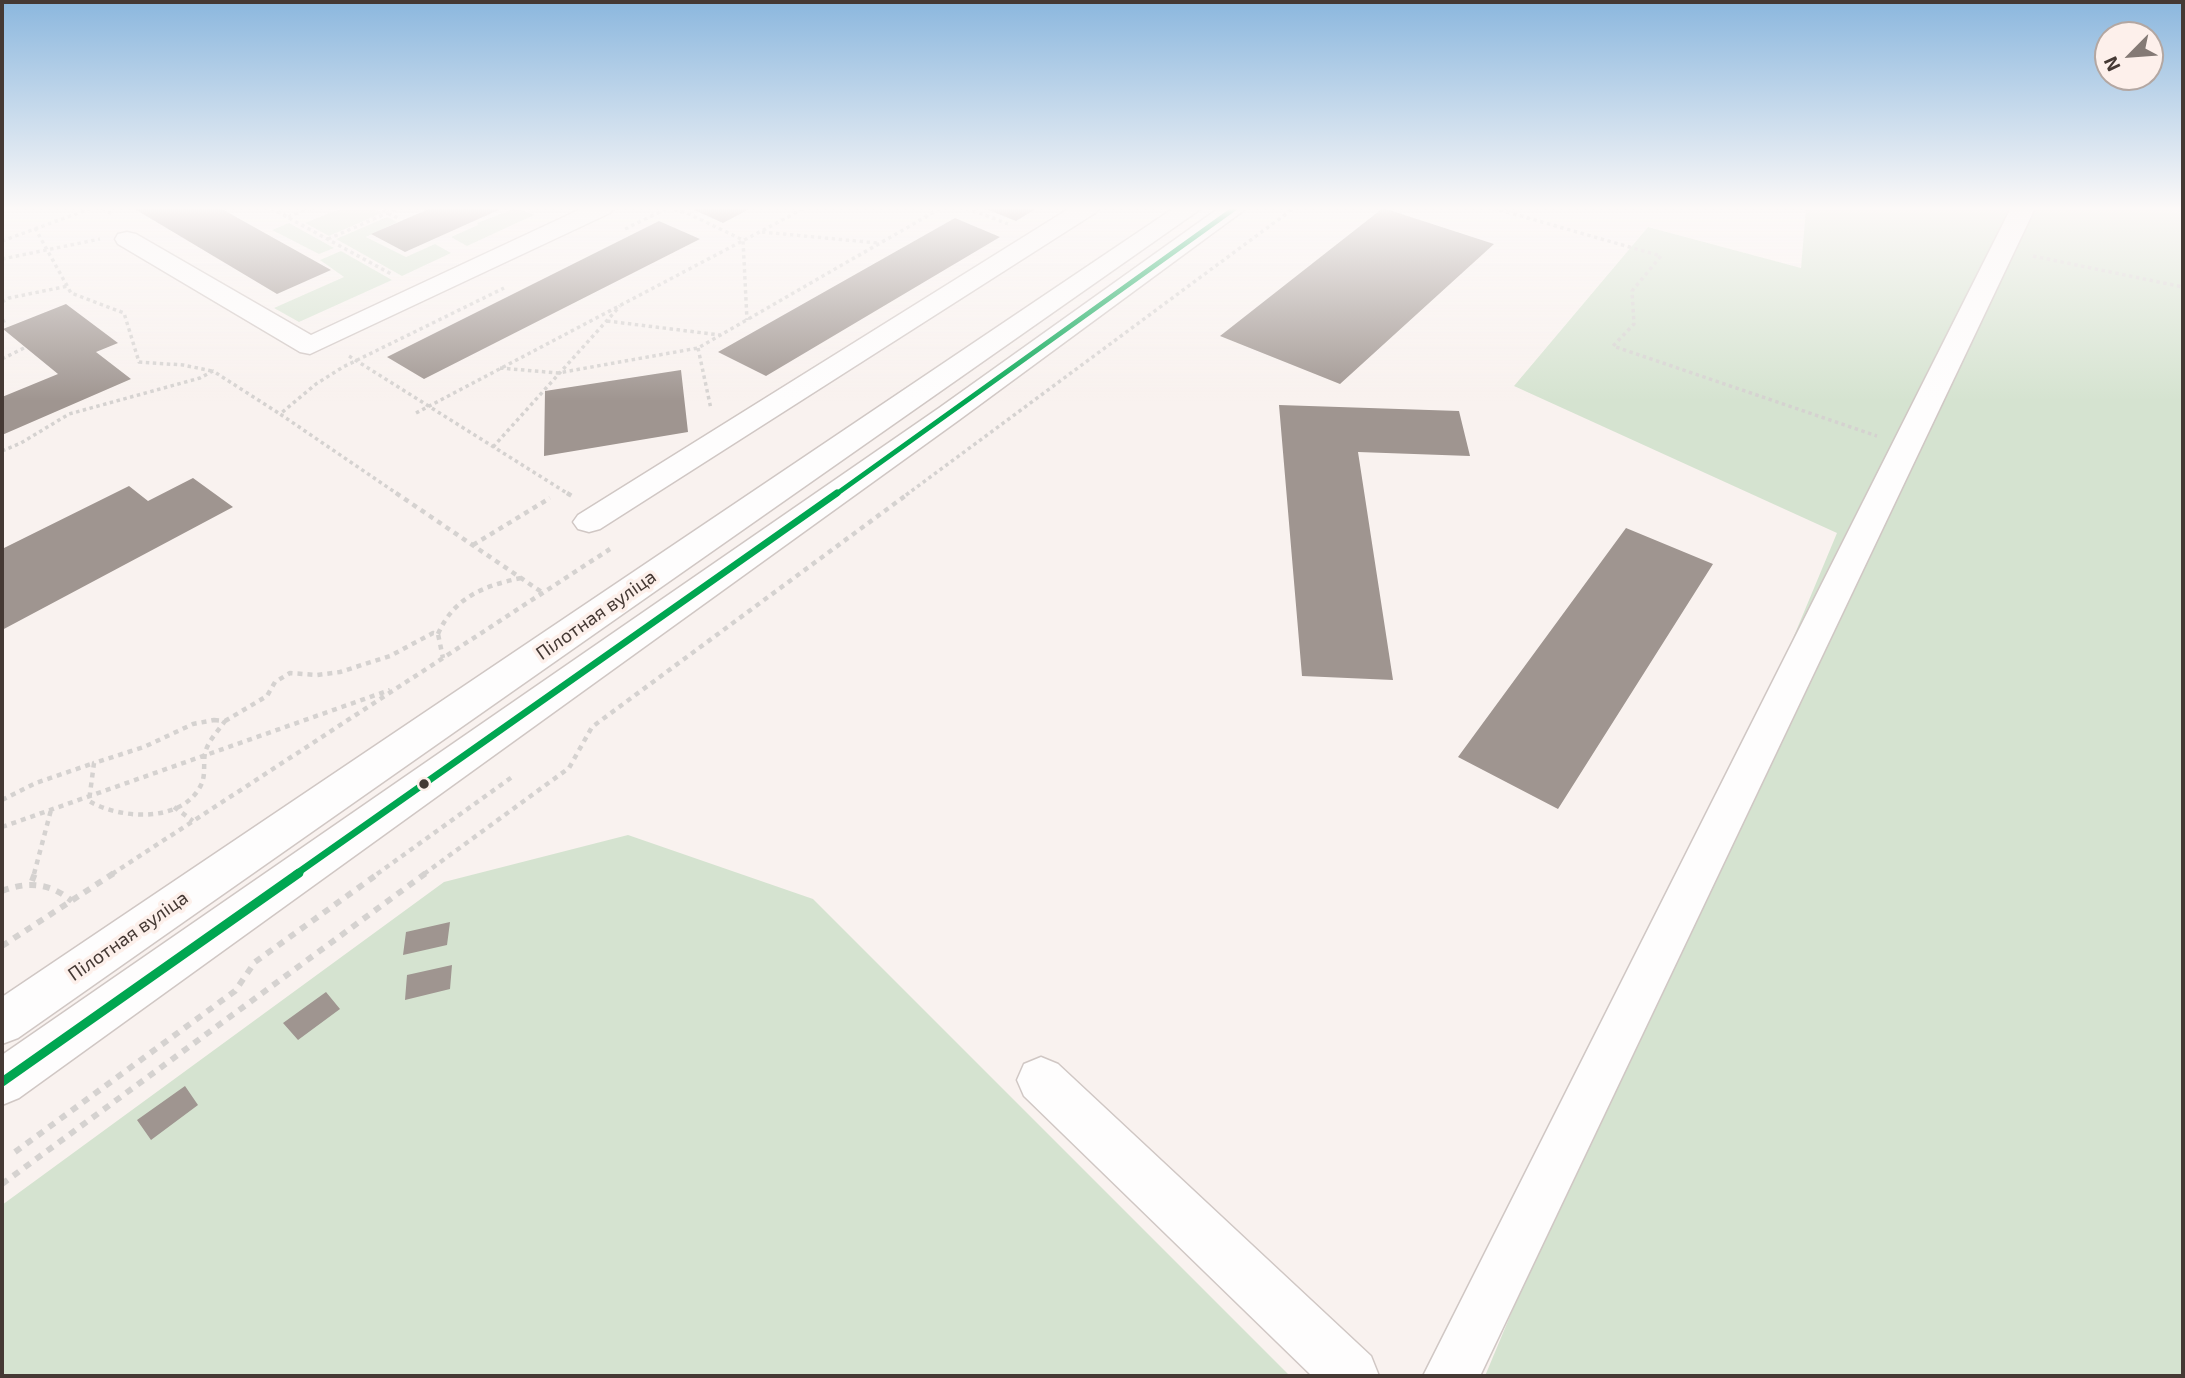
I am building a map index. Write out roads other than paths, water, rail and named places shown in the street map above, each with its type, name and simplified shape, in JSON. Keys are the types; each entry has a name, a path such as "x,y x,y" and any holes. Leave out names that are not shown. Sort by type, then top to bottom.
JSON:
{"street":[{"path":"178,272 310,346 465,272"},
{"path":"589,522 985,272"},
{"name":"Пілотная вуліца","path":"2,1023 1096,272"},
{"name":"Пілотная вуліца","path":"2,1082 1146,272"},
{"path":"1451,1376 1907,446 1969,313 1992,272"},
{"path":"1041,1080 1351,1376"}]}
